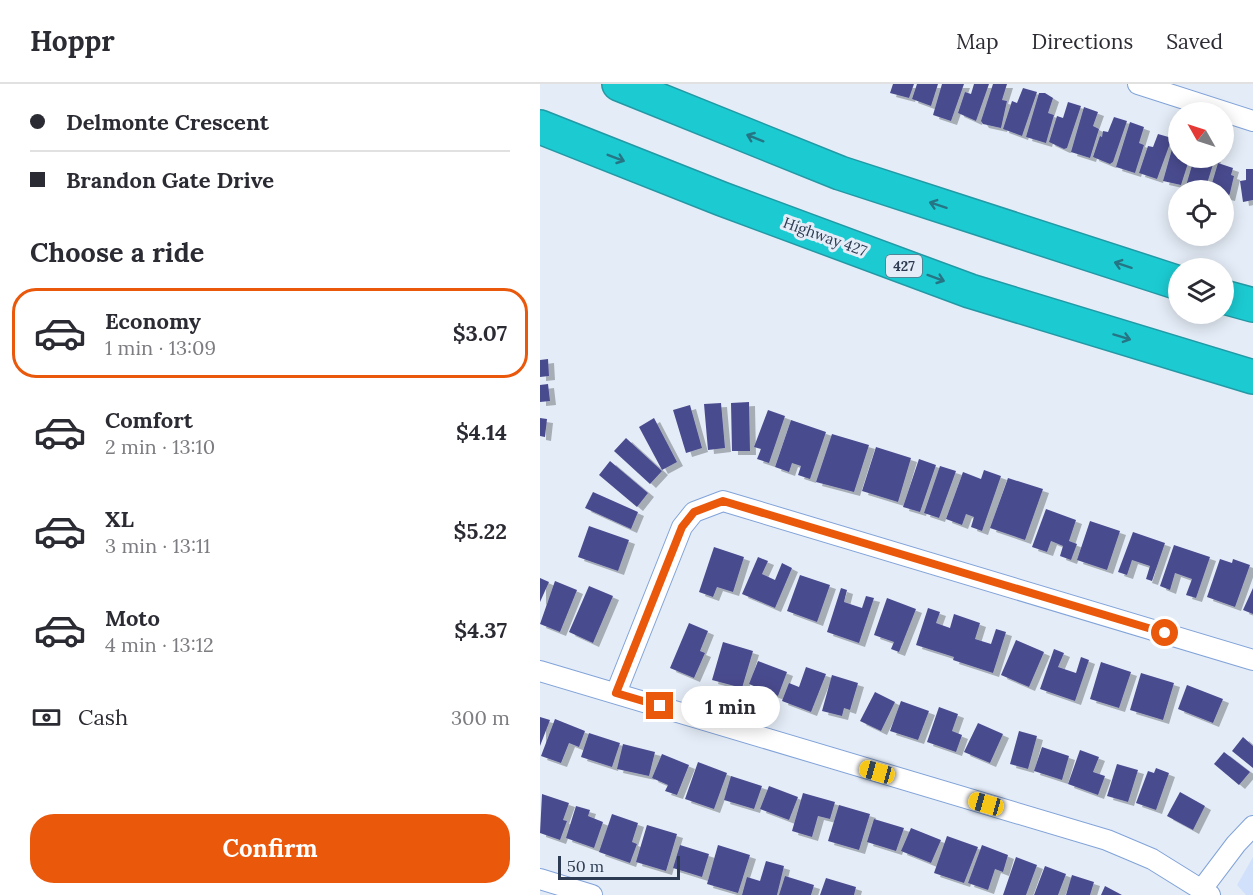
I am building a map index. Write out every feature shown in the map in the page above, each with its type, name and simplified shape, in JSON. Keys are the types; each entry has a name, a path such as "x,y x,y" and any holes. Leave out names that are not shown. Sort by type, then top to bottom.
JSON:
{"highway":[{"path":"619,84 840,173 1168,279"},
{"name":"Highway 427","path":"547,133 970,291 1253,377"},
{"path":"1234,300 1253,305"}],"street":[{"path":"1138,84 1253,121"},
{"path":"616,693 682,527 694,512 723,501 1253,660"},
{"path":"540,671 1107,840 1152,859 1206,892 1236,844 1253,825"},
{"path":"540,879 592,895"}],"shaded area":[{"path":"1253,857 1253,895 1246,895 1237,885"}],"building":[{"path":"893,84 914,84 909,98 890,93"},
{"path":"917,84 938,84 931,106 912,99"},
{"path":"942,84 964,84 951,121 933,115"},
{"path":"974,84 989,84 976,121 958,113 965,92 971,94"},
{"path":"993,84 1007,84 1002,100 1007,101 1001,128 983,124 981,121"},
{"path":"1023,88 1037,92 1022,136 1003,129 1012,101 1017,103"},
{"path":"1039,93 1045,93 1053,98 1048,113 1054,115 1046,143 1026,137"},
{"path":"1068,102 1081,106 1067,148 1064,149 1049,142 1057,116 1063,118"},
{"path":"1084,107 1098,112 1093,126 1099,129 1090,158 1071,152"},
{"path":"1114,117 1127,121 1113,162 1110,164 1093,157 1100,136 1102,137 1103,131 1108,132"},
{"path":"1130,122 1144,127 1139,143 1144,145 1135,173 1116,167"},
{"path":"1158,134 1168,137 1168,149 1157,179 1139,173 1148,146 1153,147"},
{"path":"1168,163 1168,168 1186,168 1183,180 1163,181"},
{"path":"1191,168 1212,168 1208,180 1188,180"},
{"path":"1217,168 1233,168 1231,175 1234,176 1233,180 1213,180"},
{"path":"1246,169 1253,169 1253,200 1243,202 1240,181 1246,180"},
{"path":"548,359 549,376 540,377 540,360"},
{"path":"548,384 550,401 540,402 540,385"},
{"path":"749,402 750,451 732,451 731,403"},
{"path":"721,403 725,448 708,450 704,404"},
{"path":"690,405 702,448 686,453 673,410"},
{"path":"768,410 785,416 769,463 757,459 761,449 754,447"},
{"path":"540,418 547,419 545,437 540,436"},
{"path":"654,418 677,462 662,470 639,427"},
{"path":"791,420 826,432 810,479 798,475 801,466 792,463 789,472 775,467"},
{"path":"832,434 869,445 854,492 816,482"},
{"path":"626,438 662,471 650,484 614,451"},
{"path":"876,447 911,458 898,502 862,491"},
{"path":"919,459 936,465 920,512 903,507"},
{"path":"610,461 648,493 637,507 599,475"},
{"path":"940,466 956,471 939,518 924,513"},
{"path":"984,470 1001,476 982,531 971,527 974,517 966,514 962,525 946,519 963,472 981,479"},
{"path":"1008,478 1043,489 1025,540 990,528"},
{"path":"593,492 638,512 631,529 585,508"},
{"path":"1046,509 1076,520 1069,541 1077,544 1071,560 1060,556 1063,546 1051,541 1047,552 1032,547"},
{"path":"1090,521 1120,531 1107,570 1077,560"},
{"path":"589,526 629,540 618,571 578,557"},
{"path":"1133,532 1165,543 1152,581 1146,579 1150,566 1132,560 1127,575 1118,572"},
{"path":"1174,545 1210,557 1196,598 1186,595 1192,579 1175,573 1170,590 1160,586"},
{"path":"714,547 744,557 733,592 717,587 713,597 699,592"},
{"path":"758,557 768,561 762,574 775,580 782,563 792,568 775,608 742,594"},
{"path":"1220,559 1232,563 1233,559 1250,565 1235,607 1207,597"},
{"path":"800,575 830,585 817,622 787,611"},
{"path":"540,578 549,582 540,602"},
{"path":"555,581 577,590 560,632 540,624"},
{"path":"589,586 613,596 593,643 569,632"},
{"path":"841,588 847,590 844,602 862,608 866,596 874,598 859,643 827,632"},
{"path":"1253,588 1253,614 1243,610"},
{"path":"887,598 916,609 899,652 891,649 894,642 874,635"},
{"path":"928,608 940,612 936,623 950,628 954,614 980,623 975,639 991,644 996,629 1006,632 993,673 916,645"},
{"path":"689,623 708,631 700,651 705,653 694,678 670,668"},
{"path":"1016,640 1044,652 1029,687 1001,675"},
{"path":"723,642 753,651 742,688 712,680"},
{"path":"1054,649 1064,653 1058,667 1076,673 1081,657 1089,660 1075,701 1040,689"},
{"path":"758,661 787,672 778,696 749,684"},
{"path":"1101,662 1131,672 1119,708 1090,699"},
{"path":"806,667 826,674 811,712 782,701 789,683 799,687"},
{"path":"1141,673 1174,683 1163,720 1130,710"},
{"path":"832,675 858,683 850,710 844,708 842,716 822,711"},
{"path":"1187,685 1223,699 1213,723 1178,709"},
{"path":"875,692 895,702 881,731 860,721"},
{"path":"901,701 929,711 918,740 890,731"},
{"path":"939,707 958,714 952,731 962,735 956,752 927,742"},
{"path":"540,717 550,720 540,746"},
{"path":"555,719 585,731 579,747 569,743 561,763 541,756"},
{"path":"978,723 1003,734 990,763 964,752"},
{"path":"1019,731 1037,736 1028,769 1010,764"},
{"path":"589,733 620,743 612,767 581,757"},
{"path":"1243,737 1253,746 1253,768 1232,751"},
{"path":"623,744 655,752 649,776 617,769"},
{"path":"1042,747 1069,756 1062,780 1034,771"},
{"path":"1080,750 1099,757 1093,772 1105,776 1098,795 1068,784"},
{"path":"1224,752 1250,772 1239,785 1214,764"},
{"path":"662,754 689,765 677,795 665,791 668,785 652,778"},
{"path":"698,762 727,773 714,809 685,799"},
{"path":"1117,764 1138,770 1128,802 1107,796"},
{"path":"1156,768 1169,773 1156,810 1136,803 1148,771 1154,773"},
{"path":"731,776 762,786 754,809 724,800"},
{"path":"769,786 798,797 789,820 760,809"},
{"path":"1180,792 1205,806 1193,830 1167,816"},
{"path":"803,793 835,802 830,819 818,816 812,837 792,831"},
{"path":"542,794 569,803 563,820 567,821 560,840 540,833"},
{"path":"839,805 870,814 859,850 828,841"},
{"path":"576,806 590,810 588,816 603,822 594,848 566,838"},
{"path":"612,814 638,823 632,842 637,844 630,863 599,852"},
{"path":"874,819 904,828 896,851 867,842"},
{"path":"647,825 677,834 666,871 636,862"},
{"path":"911,828 941,840 931,863 901,851"},
{"path":"947,836 978,847 964,883 934,873"},
{"path":"680,845 709,854 702,877 673,868"},
{"path":"718,845 750,855 738,893 707,884"},
{"path":"982,845 1008,855 1003,872 995,869 988,890 968,883"},
{"path":"1016,857 1037,865 1026,895 1003,895"},
{"path":"766,861 784,866 777,895 742,895 747,877 760,881"},
{"path":"1045,866 1066,874 1058,895 1034,895"},
{"path":"1072,875 1094,882 1090,895 1066,895"},
{"path":"785,876 814,885 811,895 779,895"},
{"path":"826,878 856,887 854,895 820,895"},
{"path":"1105,886 1122,895 1101,895"}],"route":[{"path":"660,706 616,693 682,527 694,512 723,501 1165,633"}]}
